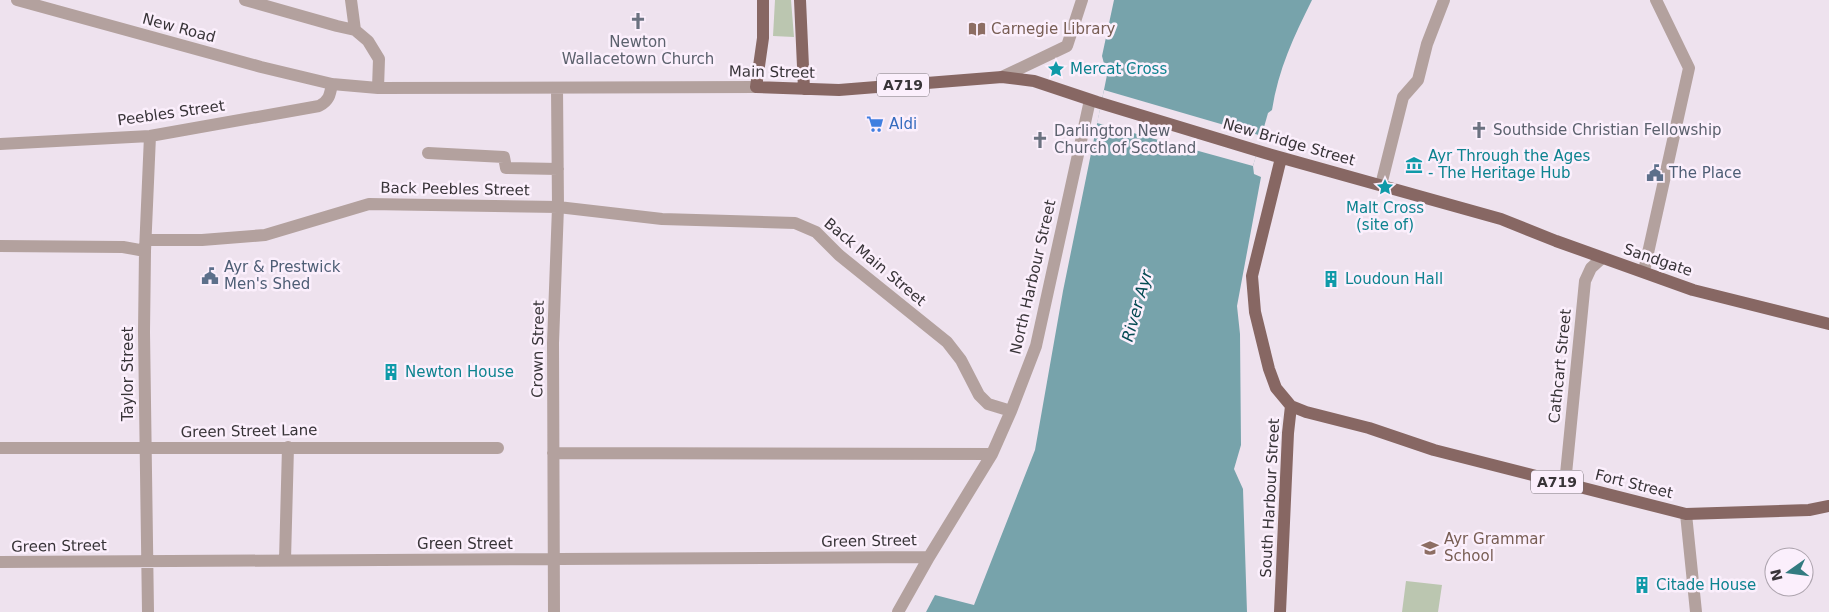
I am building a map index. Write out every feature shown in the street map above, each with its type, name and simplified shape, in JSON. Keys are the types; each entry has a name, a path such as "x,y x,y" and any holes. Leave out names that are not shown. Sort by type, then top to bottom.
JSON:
{"main road":[{"path":"756,87 763,38 763,0"},
{"path":"800,0 804,89"},
{"name":"Main Street","path":"756,87 838,90 1002,77"},
{"name":"A719","path":"1002,77 1034,81 1093,101"},
{"name":"New Bridge Street","path":"1093,101 1280,158 1480,212"},
{"name":"South Harbour Street","path":"1280,158 1252,276 1255,312 1269,369 1276,388 1292,406 1288,433 1280,612"},
{"name":"Sandgate","path":"1480,212 1693,290 1829,324"},
{"name":"Fort Street","path":"1292,406 1306,412 1369,428 1434,450 1686,514 1809,510 1829,506"}],"street":[{"name":"New Road","path":"18,0 332,84"},
{"path":"246,0 355,30 368,41 378,59 378,88"},
{"path":"351,0 355,30"},
{"path":"1002,77 1067,46 1082,0"},
{"path":"1381,185 1403,97 1418,80 1427,44 1444,0"},
{"path":"1644,271 1689,68 1656,0"},
{"name":"Main Street","path":"332,84 378,88 756,87"},
{"name":"Peebles Street","path":"0,144 150,136 320,106 326,102 330,95 332,84"},
{"name":"Crown Street","path":"554,612 553,343 558,207 557,88"},
{"name":"North Harbour Street","path":"898,612 929,556 992,454 1036,346 1093,101"},
{"name":"Taylor Street","path":"148,612 145,449 145,246 150,136"},
{"path":"428,153 504,157 506,168 558,169"},
{"name":"Back Peebles Street","path":"0,246 123,247 265,235 369,204 558,207"},
{"name":"Back Main Street","path":"558,207 662,219 795,223 816,232 839,255 947,342 960,360 979,395 988,404 1011,411"},
{"name":"Cathcart Street","path":"1565,484 1585,281 1590,268 1602,258"},
{"path":"285,560 288,447"},
{"name":"Green Street Lane","path":"0,448 498,448"},
{"path":"553,453 992,454"},
{"path":"1686,514 1696,612"},
{"name":"Green Street","path":"0,562 553,560 929,556"}],"green space":[{"path":"775,0 791,0 794,37 773,36"},
{"path":"1406,581 1442,585 1438,612 1402,612"}],"water":[{"name":"River Ayr","path":"1114,0 1312,0 1293,40 1278,81 1272,110 1268,113 1253,166 1254,174 1261,177 1237,306 1240,334 1241,445 1234,469 1243,489 1247,612 926,612 935,595 974,605 1035,450 1063,291 1107,75 1102,56"}],"pier":[{"path":"1104,90 1262,136 1253,166 1097,123"}],"place":[{"name":"Newton Wallacetown Church","path":"638,21"},
{"name":"Carnegie Library","path":"977,29"},
{"name":"Mercat Cross","path":"1056,69"},
{"name":"Aldi","path":"875,124"},
{"name":"Southside Christian Fellowship","path":"1479,130"},
{"name":"Darlington New Church of Scotland","path":"1040,140"},
{"name":"Ayr Through the Ages - The Heritage Hub","path":"1414,165"},
{"name":"The Place","path":"1655,173"},
{"name":"Malt Cross (site of)","path":"1385,187"},
{"name":"Ayr & Prestwick Men's Shed","path":"210,276"},
{"name":"Loudoun Hall","path":"1331,279"},
{"name":"Newton House","path":"391,372"},
{"name":"Ayr Grammar School","path":"1430,548"},
{"name":"Citade House","path":"1642,585"}]}
